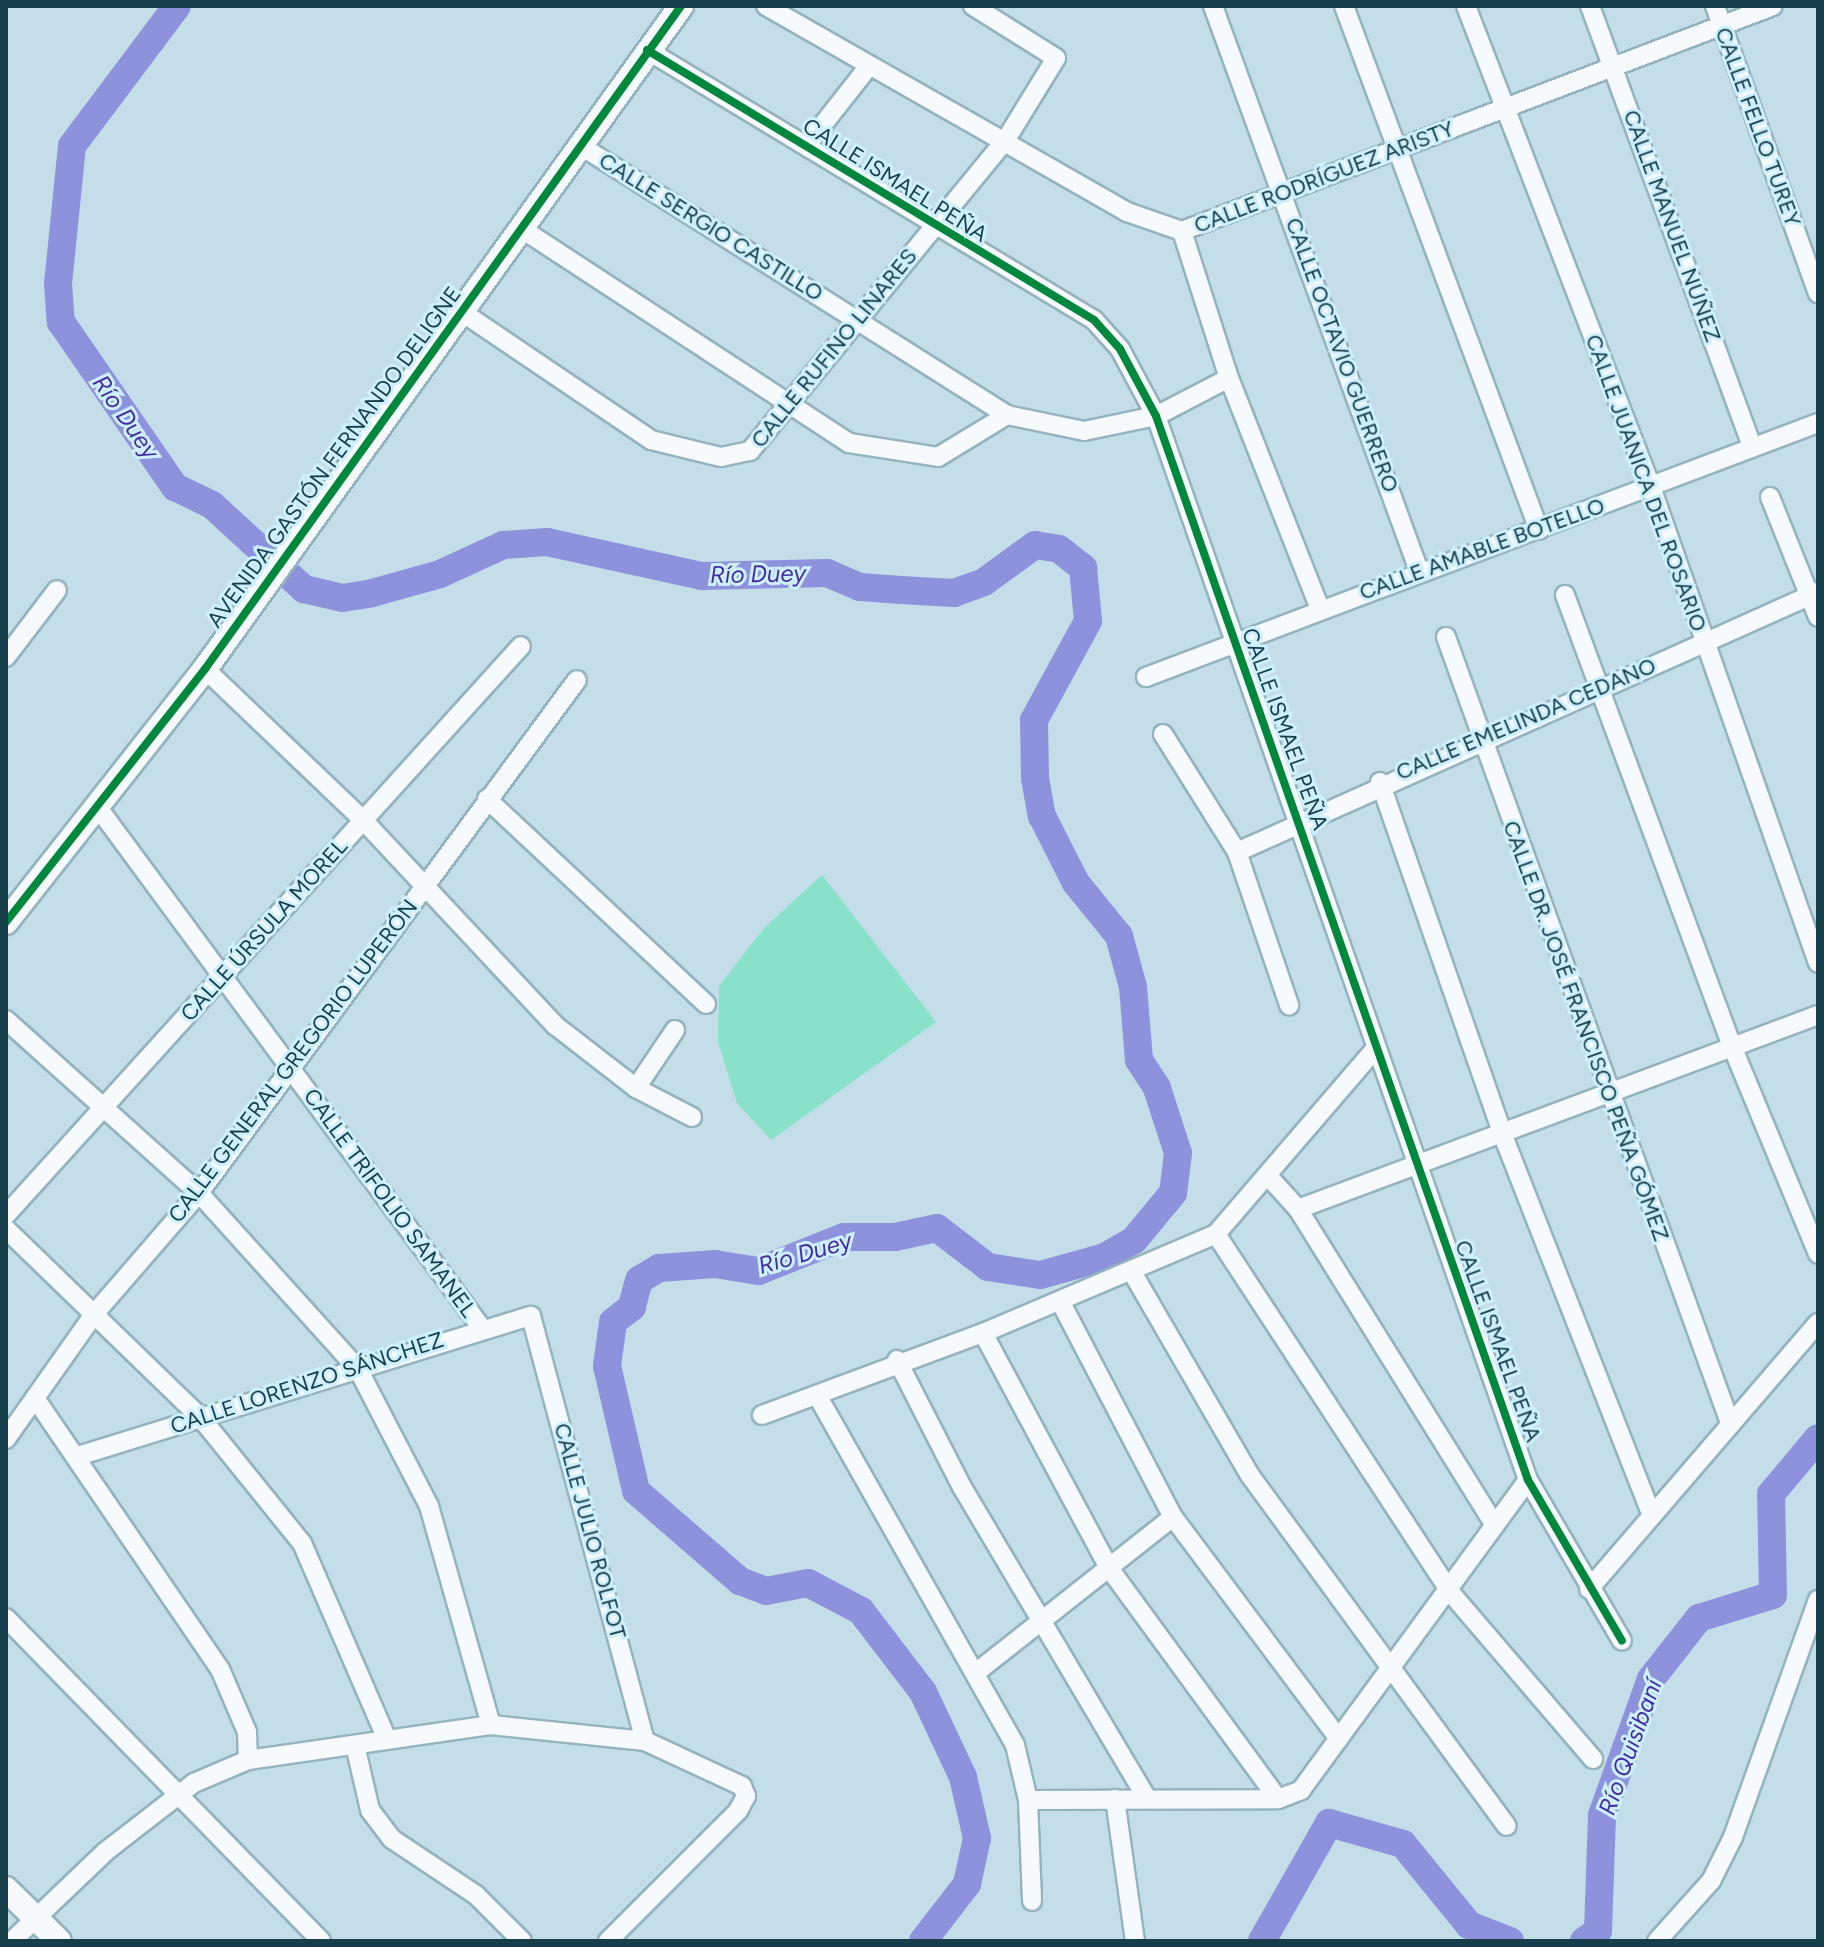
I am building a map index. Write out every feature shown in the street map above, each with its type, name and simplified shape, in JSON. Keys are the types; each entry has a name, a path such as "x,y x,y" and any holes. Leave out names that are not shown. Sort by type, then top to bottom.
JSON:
{"street":[{"name":"AVENIDA GASTÓN FERNANDO DELIGNE","path":"6,922 99,809 205,669 354,466 459,310 522,229 681,6"},
{"name":"CALLE RODRÍGUEZ ARISTY","path":"766,6 1127,212 1182,231 1285,194 1613,64 1773,6"},
{"name":"CALLE RUFINO LINARES","path":"459,310 660,444 744,455 791,407 933,226 1005,141 1054,54 973,6"},
{"name":"CALLE OCTAVIO GUERRERO","path":"1213,6 1285,194 1419,571"},
{"path":"1344,6 1539,530"},
{"name":"CALLE JUANICA DEL ROSARIO","path":"1466,6 1503,109 1651,487 1818,963"},
{"name":"CALLE MANUEL NÚÑEZ","path":"1590,6 1752,446"},
{"name":"CALLE FELLO TUREY","path":"1715,6 1818,293"},
{"name":"CALLE ISMAEL PEÑA","path":"647,50 1101,325 1156,416 1301,822 1416,1165 1528,1480 1622,1641"},
{"path":"806,146 869,66"},
{"name":"CALLE SERGIO CASTILLO","path":"581,146 1007,415 1072,432 1156,416 1229,378"},
{"path":"522,229 849,443 911,457 950,455 1007,415"},
{"path":"1182,231 1229,378 1320,609"},
{"name":"CALLE AMABLE BOTELLO","path":"1146,677 1234,639 1539,530 1818,423"},
{"path":"1770,497 1814,593 1818,617"},
{"path":"6,657 57,590"},
{"name":"CALLE EMELINDA CEDANO","path":"1237,852 1380,782 1814,593"},
{"path":"1565,595 1732,1046 1818,1254"},
{"name":"CALLE DR. JOSÉ FRANCISCO PEÑA GÓMEZ","path":"1446,637 1609,1096 1730,1423"},
{"name":"CALLE ÚRSULA MOREL","path":"6,1215 521,646"},
{"path":"205,669 363,820 556,1026 636,1088 692,1117"},
{"name":"CALLE GENERAL GREGORIO LUPERÓN","path":"6,1439 95,1313 199,1193 577,680"},
{"path":"1163,734 1237,852 1289,1005"},
{"path":"1380,782 1502,1133 1652,1516"},
{"path":"487,799 706,1004"},
{"name":"CALLE TRIFOLIO SAMANEL","path":"99,809 481,1327"},
{"path":"1298,1209 1609,1096 1818,1015"},
{"path":"6,1020 101,1111 199,1193 358,1369 429,1506 491,1725"},
{"path":"636,1088 675,1030"},
{"path":"762,1415 897,1360 983,1333 1216,1234 1269,1177 1376,1048"},
{"path":"1269,1177 1298,1209 1495,1525"},
{"path":"6,1229 201,1418 302,1543 387,1739"},
{"path":"1216,1234 1450,1592 1593,1759"},
{"path":"1132,1272 1249,1474 1507,1826"},
{"path":"1060,1301 1173,1517 1339,1739"},
{"name":"CALLE LORENZO SÁNCHEZ","path":"78,1456 358,1369 481,1327 524,1315 535,1320"},
{"name":"CALLE JULIO ROLFOT","path":"535,1320 645,1741"},
{"path":"1589,1589 1818,1323"},
{"path":"983,1333 1109,1568 1278,1799"},
{"path":"897,1360 1042,1621 1147,1799"},
{"path":"817,1395 978,1671 1015,1745 1028,1800 1032,1901"},
{"path":"35,1398 78,1456 220,1669 247,1732 248,1760"},
{"path":"1028,1800 1278,1799 1301,1790 1450,1592 1528,1480"},
{"path":"978,1671 1173,1517"},
{"path":"1657,1941 1711,1881 1733,1837 1818,1600"},
{"path":"6,1618 179,1791 321,1941"},
{"path":"12,1941 35,1917 179,1791 248,1760 491,1725 645,1741 735,1780 746,1796 608,1941"},
{"path":"355,1745 370,1810 392,1839 476,1895 522,1941"},
{"path":"1115,1799 1135,1941"},
{"path":"6,1889 59,1941"}],"green space":[{"path":"822,875 936,1022 771,1140 737,1103 718,1042 719,986 764,928"}],"waterway":[{"name":"Río Duey","path":"177,6 72,146 58,283 61,322 175,487 212,505 304,589 342,598 372,593 440,574 503,545 547,542 702,576 827,573 860,587 954,593 984,582 1035,545 1059,549 1083,568 1088,621 1034,720 1035,778 1042,816 1076,883 1119,936 1133,987 1139,1060 1157,1088 1178,1153 1173,1193 1134,1240 1105,1257 1040,1275 988,1267 937,1228 895,1237 844,1237 758,1271 715,1264 659,1268 639,1280 632,1307 613,1322 607,1366 636,1491 740,1581 766,1591 808,1583 861,1611 923,1692 963,1777 977,1838 967,1884 923,1941"},
{"name":"Río Quisibaní","path":"1584,1941 1598,1931 1602,1815 1651,1679 1699,1618 1773,1595 1771,1494 1818,1438"},
{"name":"Río Quisibaní","path":"1262,1941 1329,1823 1403,1844 1469,1925 1510,1941"}],"cycle path":[{"path":"6,922 205,669 681,6"},
{"path":"647,50 1094,320 1120,349 1156,416 1528,1480 1622,1641"}]}
